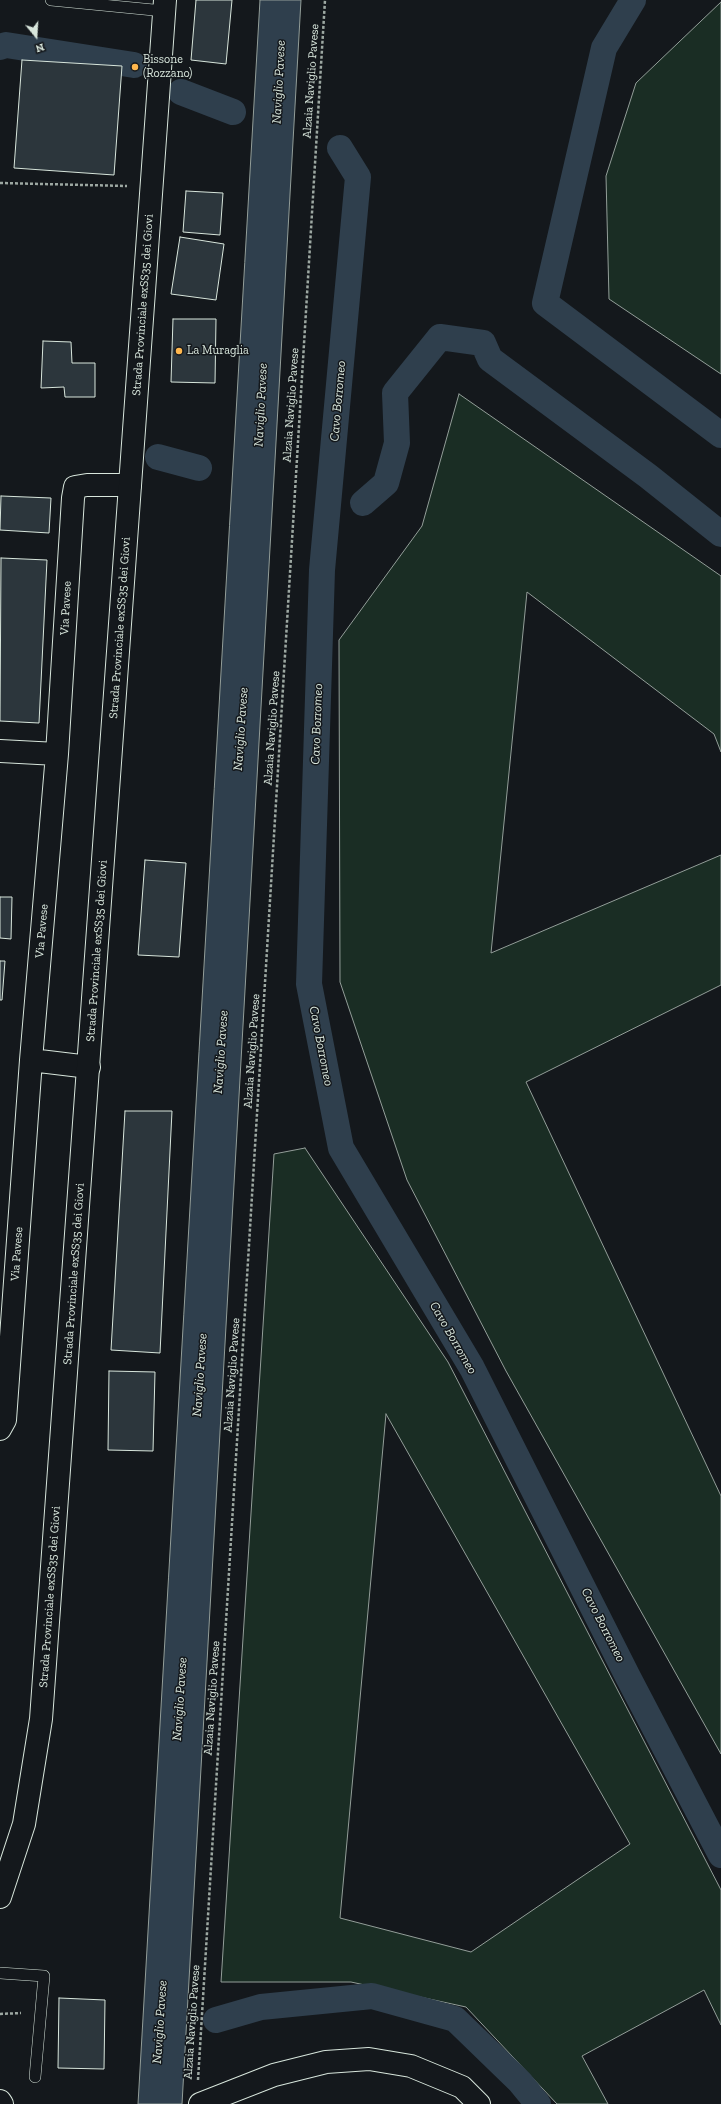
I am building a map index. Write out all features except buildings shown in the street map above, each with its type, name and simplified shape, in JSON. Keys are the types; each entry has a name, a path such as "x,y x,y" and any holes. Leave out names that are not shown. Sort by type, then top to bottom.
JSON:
{"main road":[{"name":"Strada Provinciale exSS35 dei Giovi","path":"0,1897 24,1824 40,1720 89,1067 165,6"},
{"name":"Via Pavese","path":"0,1429 5,1420 31,1060 57,754 73,498 75,487 87,485 130,486"},
{"path":"0,751 57,754"},
{"path":"31,1060 89,1067"},
{"path":"203,2097 326,2062 369,2059 411,2066 462,2087 479,2104"}],"lane":[{"path":"51,0 165,6"},
{"path":"0,1973 44,1976 35,2077"}],"path":[{"name":"Alzaia Naviglio Pavese","path":"203,2097 325,0"},
{"path":"0,183 152,187"}],"green space":[{"path":"721,2 721,374 609,299 606,176 636,83"},
{"path":"459,394 721,576 721,752 714,734 527,592 491,953 721,855 721,985 526,1082 721,1496 721,1754 506,1371 407,1180 340,982 339,640 422,526"},
{"path":"305,1148 448,1362 721,1890 721,2025 704,1990 582,2056 608,2104 557,2104 466,2007 351,1982 221,1982 274,1154","holes":["386,1414 630,1844 471,1952 340,1918"]}],"water":[{"name":"Naviglio Pavese","path":"260,0 301,0 182,2104 138,2104"}],"waterway":[{"path":"633,0 604,48 545,303 721,435"},
{"name":"Cavo Borromeo","path":"0,47 6,45 134,65"},
{"name":"Cavo Borromeo","path":"181,92 233,112"},
{"name":"Cavo Borromeo","path":"340,148 358,177 322,570 309,984 341,1148 472,1368 628,1677 721,1855"},
{"path":"363,503 386,483 397,443 395,393 440,337 483,343 490,359 648,476 721,534"},
{"path":"158,457 199,468"},
{"path":"216,2020 261,2007 372,1996 455,2019 520,2082 538,2104"}],"place":[{"name":"Bissone (Rozzano)","path":"135,67"},
{"name":"La Muraglia","path":"179,351"}]}
